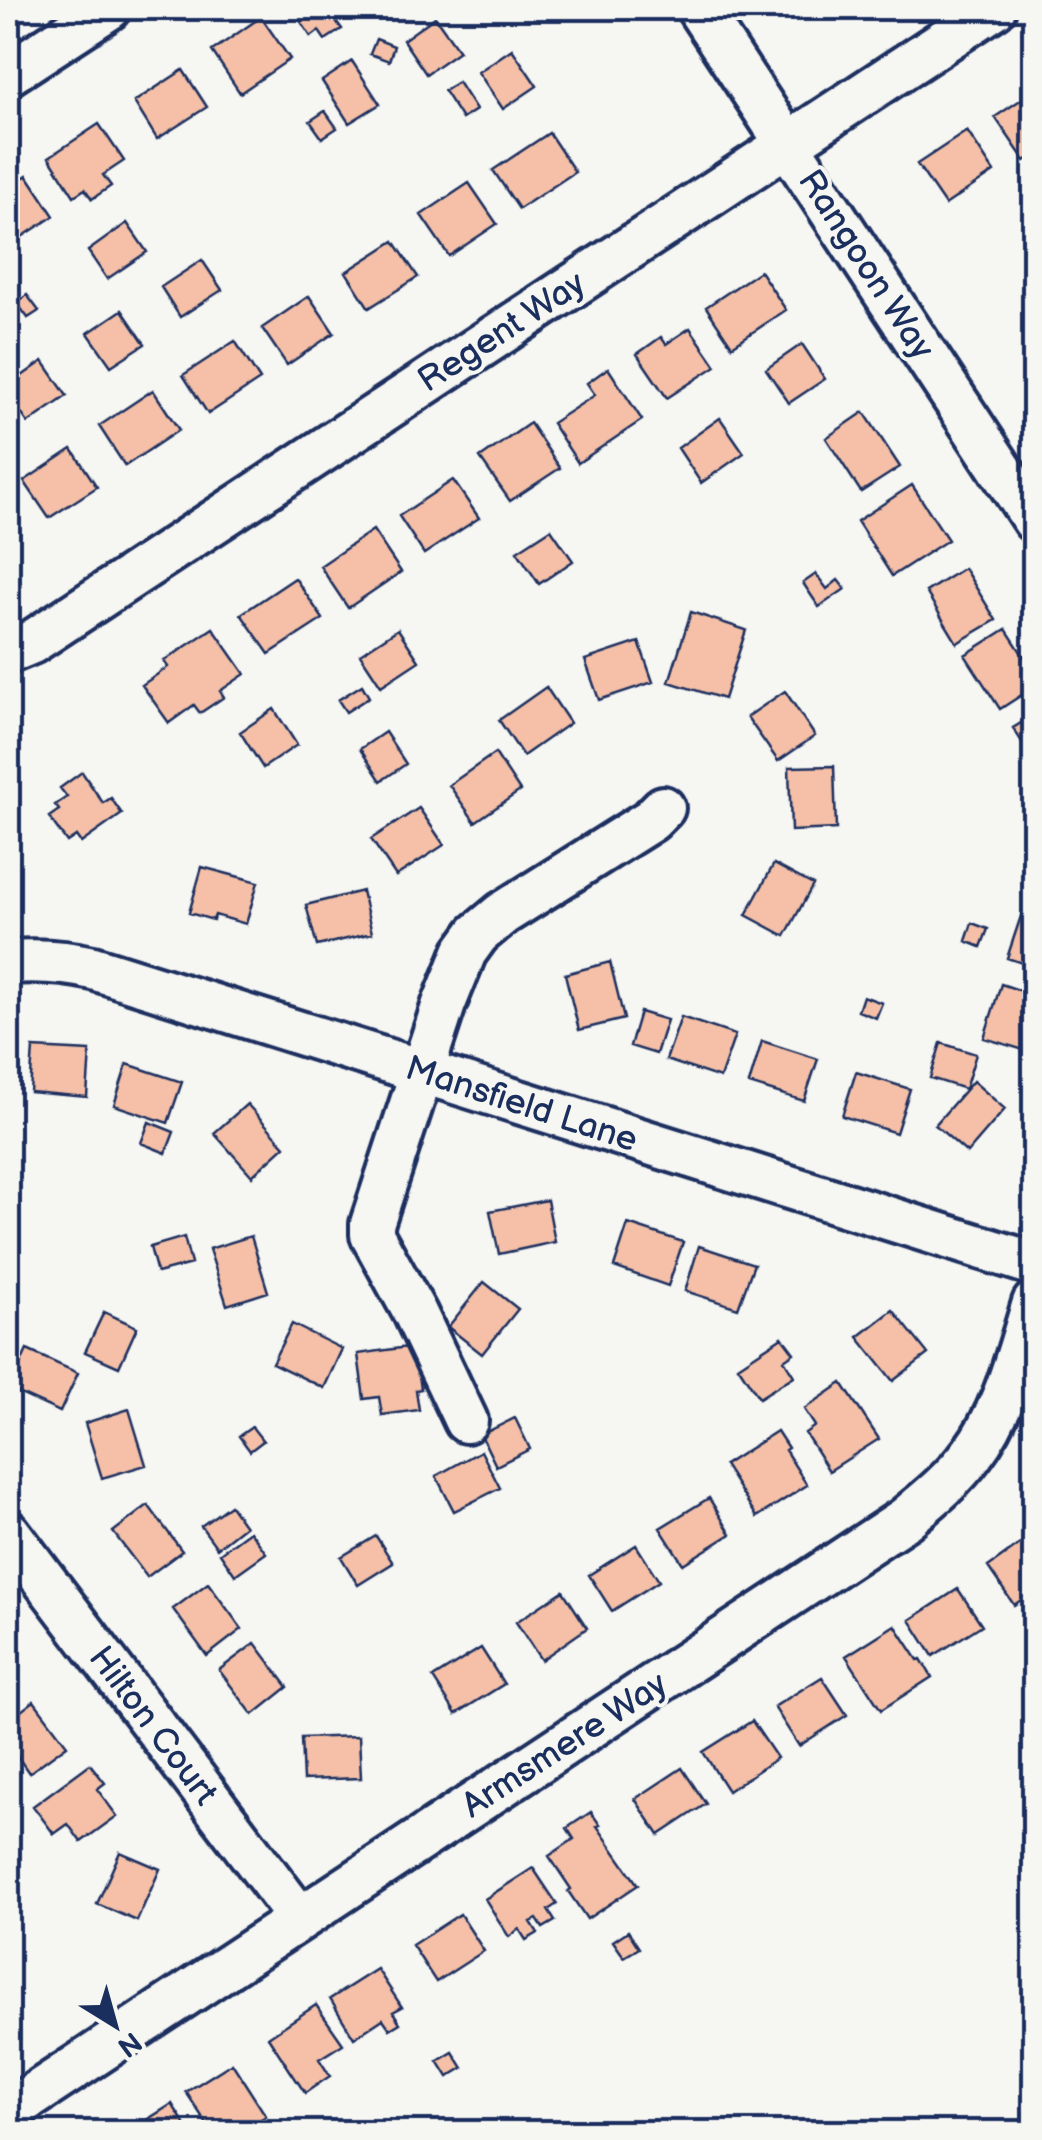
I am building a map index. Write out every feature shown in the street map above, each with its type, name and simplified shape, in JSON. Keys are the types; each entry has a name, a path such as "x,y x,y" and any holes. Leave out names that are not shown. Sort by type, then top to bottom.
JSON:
{"street":[{"path":"8,74 109,8"},
{"name":"Rangoon Way","path":"698,8 1034,520"},
{"name":"Regent Way","path":"8,652 32,642 994,8"},
{"path":"466,1421 415,1312 372,1234 372,1224 444,1004 465,952 478,934 502,914 651,820 663,808"},
{"name":"Mansfield Lane","path":"8,962 69,962 93,968 1034,1264"},
{"name":"Armsmere Way","path":"8,2112 904,1519 944,1487 990,1427 1012,1374 1034,1303"},
{"name":"Hilton Court","path":"8,1532 300,1919"}],"building":[{"path":"292,8 356,8 336,21 342,29 325,40 319,31 311,37"},
{"path":"261,17 290,59 240,93 212,51"},
{"path":"435,17 459,51 426,74 403,40"},
{"path":"376,39 394,46 389,61 370,54"},
{"path":"512,49 537,86 503,109 478,72"},
{"path":"352,61 380,104 349,123 322,81"},
{"path":"183,70 207,107 157,139 134,102"},
{"path":"458,82 476,110 462,119 444,91"},
{"path":"1034,91 1034,155 1025,161 995,117"},
{"path":"325,111 337,128 322,138 310,121"},
{"path":"99,124 124,161 103,175 111,186 92,199 85,189 74,196 49,157"},
{"path":"967,131 994,172 945,205 917,164"},
{"path":"549,133 575,172 519,209 493,170"},
{"path":"27,175 54,216 8,246 8,188"},
{"path":"469,183 497,224 449,256 421,215"},
{"path":"127,223 147,252 107,279 88,251"},
{"path":"394,241 418,277 369,308 346,272"},
{"path":"202,260 222,290 180,317 161,287"},
{"path":"760,271 786,310 732,346 706,307"},
{"path":"27,295 39,311 28,318 17,303"},
{"path":"309,296 334,333 287,365 262,328"},
{"path":"122,310 145,344 111,366 88,333"},
{"path":"690,328 716,366 667,398 637,354 661,337 666,344"},
{"path":"235,341 260,380 208,414 183,375"},
{"path":"802,344 825,379 789,403 766,369"},
{"path":"43,361 67,396 28,423 8,394 8,386"},
{"path":"608,368 642,420 578,463 552,423 595,395 587,383"},
{"path":"153,390 179,430 125,466 99,426"},
{"path":"864,412 900,467 861,492 826,438"},
{"path":"720,418 744,453 701,483 678,448"},
{"path":"530,423 560,468 510,501 480,458"},
{"path":"72,449 97,487 49,518 24,481"},
{"path":"453,480 479,518 424,554 399,516"},
{"path":"912,485 948,540 892,576 857,521"},
{"path":"551,529 573,561 539,584 517,551"},
{"path":"373,530 401,572 348,608 320,566"},
{"path":"964,568 996,620 957,643 926,592"},
{"path":"816,574 827,589 838,580 845,589 819,607 803,583"},
{"path":"295,578 323,619 269,654 241,614"},
{"path":"691,612 746,630 724,699 669,682"},
{"path":"213,628 245,674 220,691 224,697 200,713 194,705 169,723 142,685 168,667 164,661"},
{"path":"398,629 419,661 381,686 360,654"},
{"path":"1006,629 1034,672 1034,687 1000,709 965,655"},
{"path":"639,642 653,682 599,700 585,660"},
{"path":"362,685 369,697 346,712 338,700"},
{"path":"546,687 570,723 523,756 499,720"},
{"path":"785,691 815,736 778,761 747,717"},
{"path":"274,709 297,745 263,768 240,732"},
{"path":"1034,715 1034,761 1013,728"},
{"path":"385,732 406,764 381,781 360,749"},
{"path":"495,753 520,791 475,822 449,785"},
{"path":"834,766 836,829 791,831 789,767"},
{"path":"82,772 103,803 111,798 122,814 81,843 76,836 67,842 49,817 59,810 55,805 67,797 60,788"},
{"path":"419,808 444,845 396,876 371,839"},
{"path":"774,864 813,885 785,936 746,915"},
{"path":"202,867 258,882 246,924 189,913"},
{"path":"362,891 372,933 317,946 306,905"},
{"path":"1025,904 1034,907 1034,967 1007,958"},
{"path":"972,923 988,929 981,947 966,941"},
{"path":"610,962 624,1019 579,1030 565,974"},
{"path":"1001,984 1034,995 1034,1027 1027,1051 984,1038"},
{"path":"863,996 882,1003 876,1018 858,1011"},
{"path":"640,1012 667,1020 656,1054 630,1046"},
{"path":"681,1017 735,1035 720,1078 666,1060"},
{"path":"762,1041 818,1059 804,1101 749,1084"},
{"path":"941,1043 976,1054 965,1089 930,1078"},
{"path":"33,1048 90,1051 87,1097 30,1092"},
{"path":"127,1064 182,1082 168,1123 114,1105"},
{"path":"856,1072 910,1089 896,1133 842,1116"},
{"path":"973,1081 1005,1109 967,1153 935,1125"},
{"path":"247,1104 285,1146 252,1176 214,1133"},
{"path":"149,1122 174,1132 166,1153 141,1143"},
{"path":"547,1200 555,1242 499,1254 490,1211"},
{"path":"628,1224 683,1242 668,1286 614,1267"},
{"path":"251,1236 268,1292 227,1305 209,1249"},
{"path":"184,1237 191,1264 157,1273 150,1247"},
{"path":"699,1246 754,1264 738,1308 685,1291"},
{"path":"484,1282 518,1309 482,1354 448,1327"},
{"path":"893,1310 928,1354 893,1381 858,1337"},
{"path":"104,1312 137,1327 119,1367 85,1352"},
{"path":"292,1324 342,1349 324,1388 272,1363"},
{"path":"782,1337 794,1353 784,1360 794,1376 759,1398 738,1366"},
{"path":"415,1346 421,1389 416,1390 419,1410 382,1415 379,1397 364,1399 358,1354"},
{"path":"27,1350 78,1373 60,1412 9,1389"},
{"path":"842,1383 879,1439 829,1471 805,1433 815,1426 804,1409"},
{"path":"129,1409 146,1465 102,1478 85,1423"},
{"path":"515,1418 530,1449 496,1466 481,1435"},
{"path":"252,1427 263,1441 250,1451 239,1436"},
{"path":"777,1431 807,1485 757,1517 724,1465"},
{"path":"481,1451 500,1488 454,1511 436,1476"},
{"path":"709,1498 731,1534 683,1564 660,1528"},
{"path":"148,1505 182,1551 147,1577 113,1532"},
{"path":"230,1505 245,1526 217,1548 201,1526"},
{"path":"250,1531 266,1553 235,1575 220,1553"},
{"path":"1034,1534 1034,1591 1014,1605 988,1567"},
{"path":"376,1536 393,1563 358,1585 341,1557"},
{"path":"636,1545 659,1581 612,1611 589,1575"},
{"path":"208,1583 242,1629 207,1656 173,1609"},
{"path":"958,1589 982,1625 933,1656 910,1620"},
{"path":"563,1591 587,1628 541,1660 516,1622"},
{"path":"895,1625 932,1677 881,1710 846,1656"},
{"path":"255,1643 288,1687 253,1715 219,1670"},
{"path":"481,1648 504,1684 456,1714 433,1678"},
{"path":"822,1677 847,1715 799,1746 774,1707"},
{"path":"34,1701 67,1745 29,1773 8,1743 8,1721"},
{"path":"752,1721 777,1758 728,1791 703,1752"},
{"path":"359,1736 361,1778 303,1780 301,1738"},
{"path":"90,1764 105,1783 97,1789 117,1816 81,1842 68,1824 54,1834 33,1806"},
{"path":"682,1768 706,1804 659,1835 635,1799"},
{"path":"591,1812 638,1885 587,1919 549,1856 574,1839 567,1828"},
{"path":"120,1852 160,1869 137,1921 97,1904"},
{"path":"533,1868 557,1904 548,1910 555,1921 543,1928 537,1919 531,1922 538,1933 526,1940 519,1929 509,1937 485,1899"},
{"path":"460,1914 484,1951 436,1982 412,1945"},
{"path":"628,1931 639,1948 624,1957 613,1941"},
{"path":"377,1969 402,2007 393,2012 400,2023 390,2029 383,2019 354,2038 330,1999"},
{"path":"316,2005 343,2044 319,2059 330,2076 305,2093 268,2037"},
{"path":"453,2052 463,2068 448,2077 438,2061"},
{"path":"232,2063 266,2116 239,2132 212,2132 186,2092"},
{"path":"172,2104 190,2132 126,2132 129,2131"}]}
